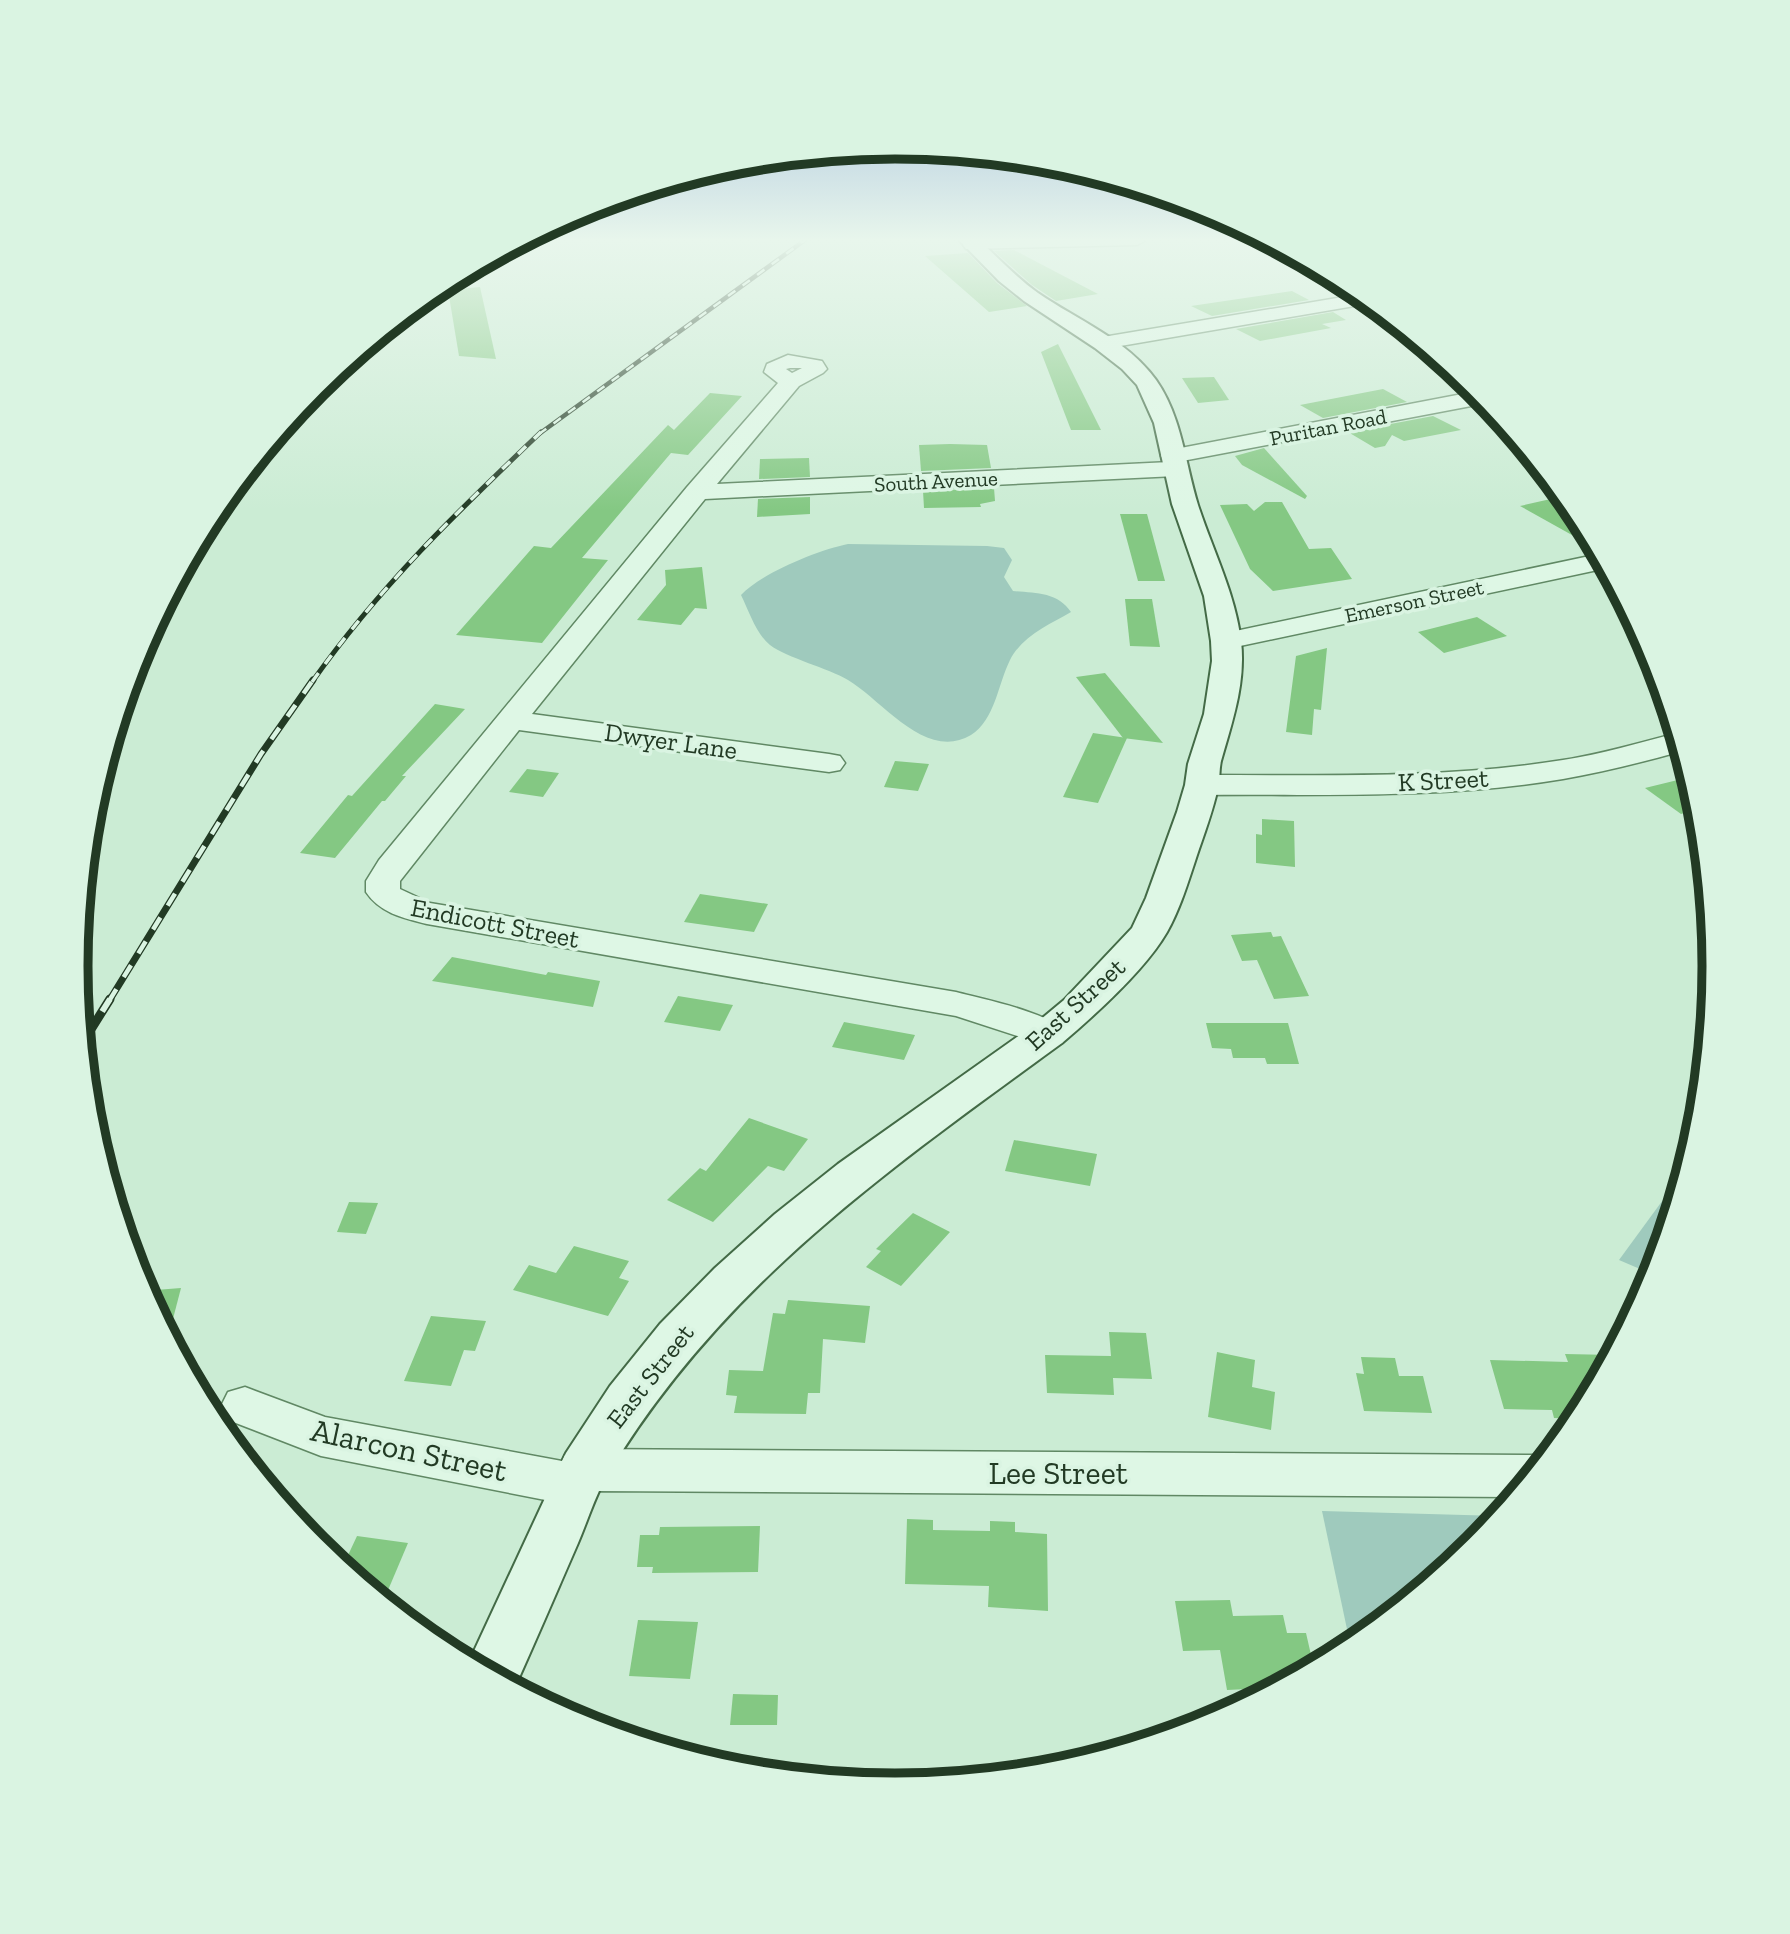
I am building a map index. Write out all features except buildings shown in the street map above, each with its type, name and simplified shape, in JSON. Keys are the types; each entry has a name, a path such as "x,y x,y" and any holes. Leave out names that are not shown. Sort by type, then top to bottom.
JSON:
{"street":[{"name":"East Street","path":"495,1668 580,1477 662,1354 723,1288 818,1202 1048,1034 1078,1009 1149,931 1177,865 1202,785 1204,764 1220,714 1227,661 1226,641 1218,596 1185,504 1166,423 1147,383 1130,364 1083,330"},
{"path":"1103,343 1179,330"},
{"name":"Endicott Street","path":"791,381 695,492 513,720 391,867 383,881 383,892 391,901 404,907 477,922 956,1004 999,1015 1048,1034"},
{"name":"Puritan Road","path":"1174,463 1470,400"},
{"name":"South Avenue","path":"695,492 1174,463"},
{"name":"Emerson Street","path":"1226,641 1594,563"},
{"name":"Dwyer Lane","path":"513,720 828,763"},
{"name":"K Street","path":"1202,785 1491,778 1585,767 1671,744"},
{"name":"Alarcon Street","path":"245,1406 321,1436 580,1477"},
{"name":"Lee Street","path":"580,1477 1522,1476"}],"shaded area":[{"path":"848,544 1004,548 1012,560 1004,577 1013,591 1053,597 1066,605 1071,612 1021,644 1010,660 991,711 979,728 971,735 954,741 938,741 905,725 848,680 770,645 750,615 741,595 750,587 791,563"},
{"path":"1671,1188 1643,1270 1619,1260"},
{"path":"1322,1511 1487,1516 1427,1574 1387,1608 1348,1635"}],"railway":[{"path":"539,434 681,330"},
{"path":"312,682 365,614 420,551 541,432"},
{"path":"109,1001 261,754 313,680"},
{"path":"90,1031 110,999"}]}
